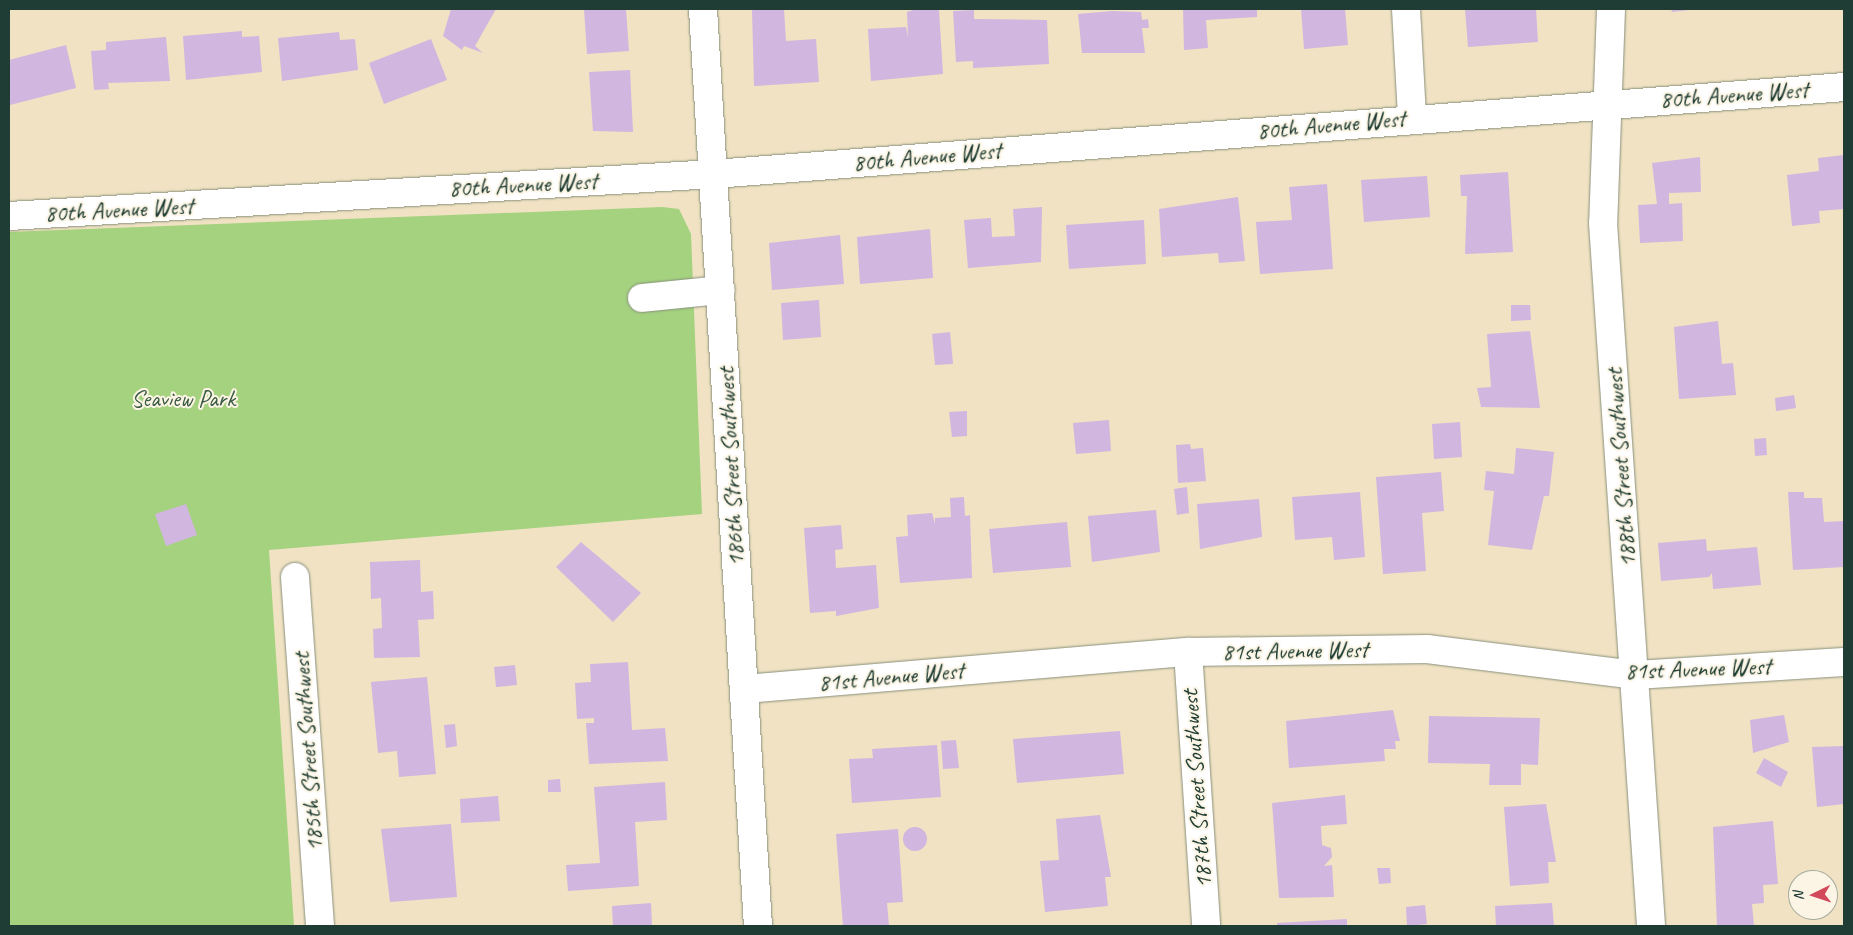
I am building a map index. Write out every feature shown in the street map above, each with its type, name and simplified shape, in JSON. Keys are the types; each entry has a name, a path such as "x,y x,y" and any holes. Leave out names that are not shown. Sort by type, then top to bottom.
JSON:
{"street":[{"name":"186th Street Southwest","path":"703,9 758,926"},
{"path":"1406,9 1412,118"},
{"name":"188th Street Southwest","path":"1611,9 1603,223 1636,675 1651,926"},
{"name":"80th Avenue West","path":"9,216 714,174 1412,118 1844,87"},
{"path":"642,298 721,290"},
{"name":"185th Street Southwest","path":"295,577 320,926"},
{"name":"81st Avenue West","path":"745,690 1188,652 1427,649 1636,675 1844,662"},
{"name":"187th Street Southwest","path":"1188,652 1206,926"}],"green space":[{"name":"Seaview Park","path":"662,207 679,209 691,234 702,514 269,550 294,926 9,926 9,232"}],"building":[{"path":"451,9 496,9 475,46 483,53 464,46 462,50 443,36"},
{"path":"584,9 626,9 629,51 587,54"},
{"path":"752,9 784,9 786,41 816,39 819,82 754,86"},
{"path":"916,9 939,10 943,74 871,81 868,29 906,27 908,37 907,12"},
{"path":"1183,9 1257,9 1257,17 1206,20 1208,48 1184,50"},
{"path":"1301,9 1345,9 1348,45 1304,49"},
{"path":"1465,9 1536,9 1538,42 1468,47"},
{"path":"1671,9 1689,9 1689,10 1672,12"},
{"path":"974,10 974,19 1047,20 1049,64 973,68 973,61 956,62 953,11"},
{"path":"1112,11 1141,12 1142,20 1148,19 1149,28 1142,28 1145,53 1082,53 1078,14"},
{"path":"242,31 242,37 259,36 262,72 186,80 183,36"},
{"path":"339,32 340,40 355,39 358,70 282,81 278,38"},
{"path":"166,37 170,81 108,83 109,89 94,90 91,51 106,50 106,42"},
{"path":"431,39 447,80 384,104 369,63"},
{"path":"66,45 76,88 10,105 9,60"},
{"path":"630,70 633,132 593,131 589,72"},
{"path":"1844,155 1844,209 1819,211 1820,223 1792,226 1787,175 1819,171 1818,158"},
{"path":"1700,157 1701,192 1669,193 1669,204 1682,203 1683,241 1640,243 1638,205 1657,204 1652,163"},
{"path":"1508,172 1513,252 1465,254 1467,196 1461,196 1460,175"},
{"path":"1427,176 1430,217 1364,222 1361,180"},
{"path":"1327,184 1333,269 1260,274 1256,222 1292,220 1289,187"},
{"path":"1238,197 1245,261 1219,263 1218,253 1162,257 1159,209"},
{"path":"1042,207 1041,262 968,268 964,220 991,218 992,237 1015,236 1013,209"},
{"path":"1144,220 1146,264 1069,269 1066,225"},
{"path":"930,229 933,278 860,284 857,237"},
{"path":"840,235 844,284 772,290 769,243"},
{"path":"819,300 821,337 783,340 781,303"},
{"path":"1511,305 1530,305 1531,320 1511,321"},
{"path":"1718,321 1722,364 1733,363 1736,395 1679,399 1674,327"},
{"path":"1530,331 1540,408 1481,407 1477,388 1491,387 1487,334"},
{"path":"950,332 953,364 935,365 932,334"},
{"path":"1794,395 1796,408 1776,411 1775,398"},
{"path":"967,411 967,436 952,437 949,412"},
{"path":"1109,420 1111,451 1076,454 1073,423"},
{"path":"1460,422 1462,457 1434,459 1432,424"},
{"path":"1766,438 1767,455 1755,456 1754,439"},
{"path":"1190,444 1191,449 1203,448 1206,481 1178,483 1176,445"},
{"path":"1516,448 1554,452 1549,496 1544,496 1532,550 1488,545 1494,491 1484,490 1486,471 1514,474"},
{"path":"1441,472 1444,511 1422,513 1426,571 1383,574 1376,477"},
{"path":"1187,487 1189,513 1177,515 1174,489"},
{"path":"1360,492 1365,557 1334,560 1332,537 1295,540 1292,497"},
{"path":"1788,492 1804,492 1804,498 1822,498 1824,522 1844,521 1844,567 1793,570"},
{"path":"964,497 965,516 970,515 972,578 900,583 896,537 908,536 907,515 932,513 935,524 935,518 951,517 950,498"},
{"path":"1259,499 1262,537 1200,549 1197,504"},
{"path":"186,504 197,535 166,546 155,514"},
{"path":"1156,510 1160,552 1092,562 1088,516"},
{"path":"1067,522 1071,567 993,573 989,529"},
{"path":"841,525 843,549 835,550 836,568 876,565 879,608 836,616 836,611 810,613 804,528"},
{"path":"1706,539 1707,551 1757,547 1761,585 1713,589 1712,573 1709,577 1661,581 1658,543"},
{"path":"581,542 641,593 613,622 556,567"},
{"path":"420,560 421,592 433,591 434,619 418,620 420,657 374,658 373,629 382,628 381,598 371,599 370,562"},
{"path":"628,662 632,730 665,728 668,761 589,764 586,723 594,723 594,718 577,719 575,683 591,682 590,664"},
{"path":"515,665 517,685 496,687 494,667"},
{"path":"427,677 436,774 399,777 397,751 378,753 371,682"},
{"path":"1393,710 1400,741 1395,741 1396,749 1384,749 1385,761 1289,768 1286,721"},
{"path":"1784,715 1789,742 1753,753 1750,720"},
{"path":"1429,716 1540,718 1538,765 1521,764 1521,785 1489,785 1490,764 1428,763"},
{"path":"455,724 457,746 446,748 444,725"},
{"path":"1120,731 1124,774 1017,783 1013,739"},
{"path":"956,740 959,768 943,769 941,741"},
{"path":"937,745 941,797 852,803 849,759 873,758 872,749"},
{"path":"1844,746 1844,804 1817,807 1812,747"},
{"path":"1764,758 1788,772 1781,787 1756,773"},
{"path":"560,779 561,792 548,792 548,780"},
{"path":"665,782 667,820 635,822 639,886 568,891 566,865 600,863 594,787"},
{"path":"1345,795 1347,824 1321,826 1322,845 1331,848 1332,857 1324,866 1332,865 1334,897 1279,898 1272,803"},
{"path":"498,796 500,821 461,823 460,799"},
{"path":"1546,804 1556,862 1548,862 1549,883 1510,886 1504,807"},
{"path":"1100,815 1111,877 1105,877 1108,906 1045,912 1040,861 1059,860 1056,819"},
{"path":"1773,821 1778,884 1763,885 1764,903 1752,904 1754,926 1717,926 1713,827"},
{"path":"451,824 457,897 390,902 381,829"},
{"path":"915,827 920,828 926,834 926,844 920,850 915,851 910,850 904,844 903,839 904,834 910,828"},
{"path":"898,829 903,902 887,903 889,926 843,926 836,834"},
{"path":"1377,868 1390,868 1391,883 1379,884"},
{"path":"651,903 652,926 613,926 612,906"},
{"path":"1552,903 1554,926 1496,926 1495,906"},
{"path":"1425,905 1427,924 1407,926 1406,907"},
{"path":"1347,919 1347,926 1277,926 1277,923"}]}
